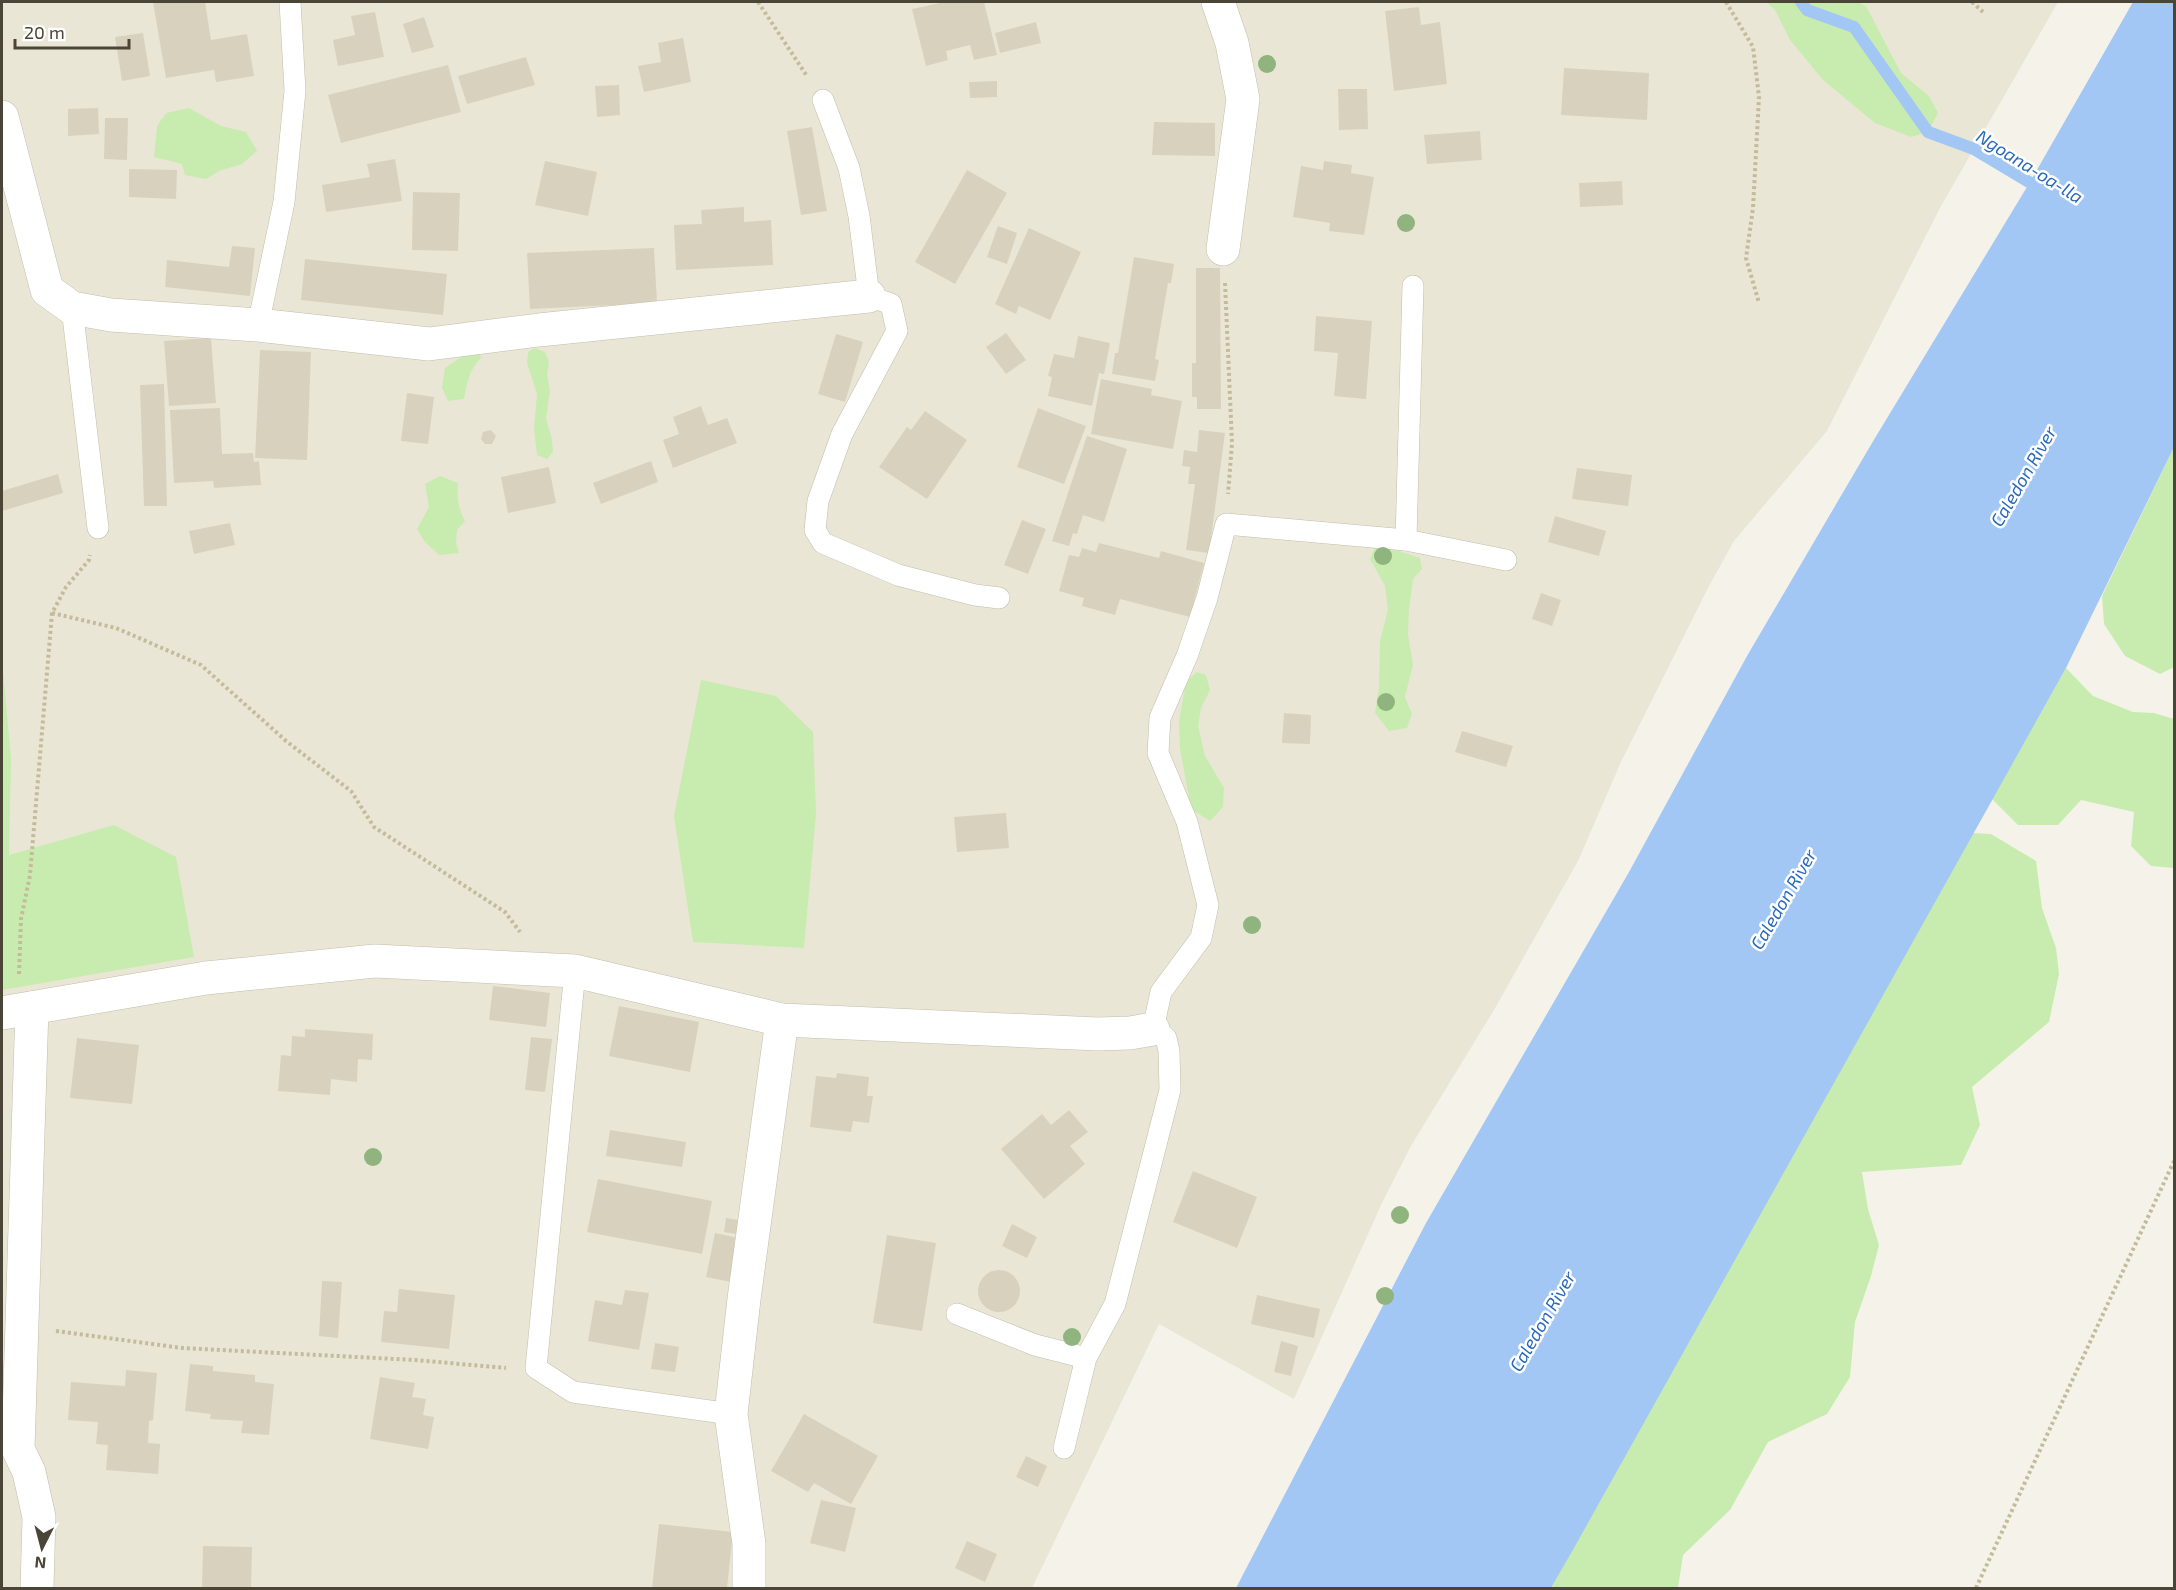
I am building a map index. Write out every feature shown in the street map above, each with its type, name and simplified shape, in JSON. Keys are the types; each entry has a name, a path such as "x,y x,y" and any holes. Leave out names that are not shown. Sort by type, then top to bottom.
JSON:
{"street":[{"path":"1218,2 1232,43 1243,99 1223,249"},
{"path":"2,117 47,290 72,308 111,315 258,325 429,344 539,330 869,296"},
{"path":"36,1588 39,1517 29,1472 10,1443 22,1326 17,1010 206,978 375,961 575,970 782,1020 1098,1034 1130,1033 1153,1029"},
{"path":"749,1588 749,1544 731,1414 744,1299 782,1020"}],"lane":[{"path":"258,325 284,202 295,91 290,2"},
{"path":"823,100 849,168 859,216 869,296 891,304 897,331 842,434 818,501 815,530 823,543 898,575 975,595 999,598"},
{"path":"1406,540 1413,286"},
{"path":"72,308 98,528"},
{"path":"1064,1448 1086,1358 1115,1304 1170,1090 1169,1052 1166,1038 1153,1029 1161,992 1201,938 1208,905 1187,822 1158,753 1160,718 1187,656 1207,598 1226,524 1406,540 1506,560"},
{"path":"575,970 536,1368 573,1392 731,1414"},
{"path":"957,1314 1035,1345 1086,1358"}],"path":[{"path":"758,2 823,100"},
{"path":"1726,2 1753,47 1757,77 1759,97 1753,208 1746,258 1760,303"},
{"path":"1972,2 1983,12"},
{"path":"1223,249 1232,443 1226,524"},
{"path":"17,1010 21,919 30,875 52,613 66,587 89,560 98,528"},
{"path":"52,613 116,628 201,665 286,741 351,791 374,827 505,912 520,930 533,969"},
{"path":"1976,1588 2175,1161"},
{"path":"22,1326 182,1348 415,1360 520,1370 536,1368"}],"shaded area":[{"path":"2,2 2058,2 1940,208 1827,431 1734,541 1708,588 1621,762 1578,861 1494,1010 1411,1146 1382,1203 1294,1399 1159,1324 1032,1588 2,1588"}],"green space":[{"path":"1766,2 1858,2 1866,6 1901,73 1929,96 1938,113 1928,132 1911,137 1875,123 1823,80 1790,40 1775,10"},
{"path":"189,108 221,126 246,132 257,151 242,164 219,171 206,179 185,175 182,164 154,157 157,126 166,113"},
{"path":"534,348 545,352 549,362 547,375 550,390 546,419 553,452 547,459 537,455 534,429 537,394 527,363 528,352"},
{"path":"479,352 481,358 471,372 464,399 448,401 442,388 445,368 467,353"},
{"path":"2174,447 2174,667 2160,674 2125,656 2104,624 2102,596"},
{"path":"440,476 458,483 458,503 465,521 457,530 456,543 459,553 439,555 425,542 417,529 429,507 425,484"},
{"path":"1375,547 1389,548 1420,558 1422,569 1413,579 1409,610 1408,634 1413,665 1405,697 1412,714 1407,728 1389,731 1375,713 1379,687 1380,641 1388,610 1385,586 1370,559"},
{"path":"2,658 11,759 9,855 114,825 176,857 194,957 2,990"},
{"path":"2066,668 2093,696 2133,712 2154,713 2174,719 2174,868 2151,866 2131,846 2134,812 2081,800 2058,825 2018,825 1992,799"},
{"path":"1197,672 1206,675 1210,690 1201,708 1198,726 1205,756 1224,788 1223,807 1210,821 1191,809 1180,749 1179,722 1186,681"},
{"path":"701,680 776,696 813,732 816,814 804,948 693,942 674,816"},
{"path":"1973,833 1991,834 2036,861 2042,908 2056,948 2059,974 2049,1022 1972,1087 1980,1125 1961,1165 1862,1172 1868,1209 1879,1245 1855,1322 1850,1377 1827,1414 1768,1442 1730,1510 1683,1555 1678,1588 1551,1588"}],"water":[{"name":"Caledon River","path":"2133,2 2174,2 2174,447 2066,668 1574,1548 1551,1588 1236,1588 1426,1223 1629,872 1747,656 1872,443 2030,182"}],"building":[{"path":"153,2 205,2 211,40 247,34 254,76 216,82 214,70 166,78"},
{"path":"945,2 984,2 997,55 974,60 970,45 946,51 948,60 926,66 912,9"},
{"path":"1419,7 1421,25 1440,22 1447,84 1394,91 1385,11"},
{"path":"375,12 384,57 338,66 333,40 355,35 351,16"},
{"path":"424,17 434,47 412,53 403,24"},
{"path":"1036,22 1041,43 1000,53 995,33"},
{"path":"143,33 150,76 122,81 115,37"},
{"path":"683,38 691,82 644,92 638,66 661,62 658,43"},
{"path":"526,57 535,85 467,104 458,76"},
{"path":"448,65 461,112 341,143 328,95"},
{"path":"1564,68 1649,73 1647,120 1561,115"},
{"path":"997,81 997,97 970,98 969,82"},
{"path":"619,85 620,115 597,117 595,86"},
{"path":"1338,89 1367,89 1368,129 1339,130"},
{"path":"98,108 99,134 68,136 68,109"},
{"path":"105,118 128,118 127,160 104,159"},
{"path":"1154,122 1215,123 1215,156 1152,155"},
{"path":"812,127 827,211 801,215 787,131"},
{"path":"1480,131 1482,160 1427,164 1424,135"},
{"path":"395,159 402,201 326,212 322,185 370,177 367,164"},
{"path":"545,161 597,172 588,216 535,205"},
{"path":"1324,161 1352,165 1351,173 1374,177 1364,235 1329,231 1330,223 1293,217 1301,166 1323,170"},
{"path":"129,169 177,170 176,199 129,197"},
{"path":"967,170 1007,193 955,284 915,262"},
{"path":"1622,181 1623,205 1580,207 1579,183"},
{"path":"413,192 460,193 458,251 412,250"},
{"path":"744,207 744,222 771,220 773,265 676,270 674,225 702,224 701,210"},
{"path":"998,226 1017,233 1007,264 987,257"},
{"path":"1029,228 1081,252 1050,320 1019,306 1016,314 995,304"},
{"path":"232,246 255,248 250,296 165,287 167,260 229,267"},
{"path":"654,248 657,303 530,309 527,253"},
{"path":"1134,257 1174,264 1171,283 1168,283 1155,359 1159,360 1155,381 1112,374 1115,353 1118,353"},
{"path":"305,259 447,274 443,315 301,300"},
{"path":"1196,268 1220,268 1221,409 1197,409 1197,397 1192,397 1192,363 1196,363"},
{"path":"1316,316 1372,321 1366,399 1334,396 1338,353 1314,351"},
{"path":"1006,333 1026,360 1006,374 986,347"},
{"path":"836,334 863,342 845,402 818,394"},
{"path":"1078,336 1110,343 1104,374 1099,373 1092,406 1048,396 1052,377 1048,376 1054,354 1074,358"},
{"path":"211,338 216,403 169,406 164,341"},
{"path":"260,350 311,352 307,460 255,458"},
{"path":"1101,379 1152,389 1151,395 1182,401 1173,449 1091,434"},
{"path":"164,384 167,506 144,506 140,385"},
{"path":"407,393 434,397 428,444 401,441"},
{"path":"701,406 708,425 727,418 737,443 673,468 663,440 679,434 673,417"},
{"path":"220,408 222,454 253,453 254,462 259,461 261,485 214,488 213,481 174,483 170,410"},
{"path":"1038,408 1086,426 1064,484 1017,467"},
{"path":"925,411 967,440 927,499 879,467 907,427 911,430"},
{"path":"491,430 496,436 492,444 485,444 481,439 483,432"},
{"path":"1199,430 1225,433 1209,553 1186,550 1195,484 1188,484 1190,467 1182,466 1184,450 1197,452"},
{"path":"1087,436 1127,449 1104,522 1083,515 1077,534 1073,533 1069,546 1052,541"},
{"path":"651,461 658,482 601,504 593,483"},
{"path":"549,467 556,503 508,513 501,477"},
{"path":"1577,468 1632,475 1628,506 1572,499"},
{"path":"58,474 63,493 2,511 2,491"},
{"path":"1555,516 1606,531 1599,556 1548,542"},
{"path":"1022,520 1046,529 1028,574 1004,565"},
{"path":"230,523 235,545 194,554 189,531"},
{"path":"1099,543 1159,558 1161,551 1204,563 1190,617 1120,599 1115,615 1082,606 1084,598 1059,591 1069,555 1079,557 1082,548 1096,552"},
{"path":"1541,593 1561,600 1552,626 1532,619"},
{"path":"1284,713 1311,715 1310,744 1282,743"},
{"path":"1462,731 1513,746 1506,767 1455,752"},
{"path":"1006,813 1009,848 957,852 954,817"},
{"path":"493,986 550,993 546,1027 489,1020"},
{"path":"619,1006 699,1022 690,1072 609,1056"},
{"path":"305,1029 373,1034 372,1060 358,1059 357,1082 331,1079 330,1095 278,1091 281,1055 291,1056 292,1036 305,1037"},
{"path":"531,1037 552,1039 545,1092 525,1090"},
{"path":"77,1038 139,1045 132,1104 70,1098"},
{"path":"837,1073 869,1077 867,1096 873,1096 869,1123 853,1121 851,1132 810,1127 816,1076 836,1078"},
{"path":"1069,1110 1088,1132 1070,1146 1085,1164 1044,1199 1001,1149 1042,1114 1051,1125"},
{"path":"610,1130 686,1142 682,1167 606,1156"},
{"path":"1193,1171 1257,1197 1237,1248 1173,1222"},
{"path":"598,1179 712,1201 702,1254 587,1232"},
{"path":"726,1218 738,1220 736,1234 724,1232"},
{"path":"1012,1224 1037,1237 1027,1258 1002,1246"},
{"path":"715,1233 739,1238 731,1282 706,1277"},
{"path":"887,1235 936,1243 922,1331 873,1323"},
{"path":"999,1270 1014,1276 1020,1291 1014,1306 999,1312 984,1306 978,1291 984,1276"},
{"path":"322,1281 342,1282 338,1338 319,1336"},
{"path":"399,1289 455,1295 449,1349 381,1342 384,1311 397,1312"},
{"path":"625,1290 649,1293 639,1350 588,1341 595,1300 622,1305"},
{"path":"1257,1295 1320,1309 1314,1338 1251,1324"},
{"path":"1281,1341 1298,1346 1291,1376 1274,1372"},
{"path":"655,1343 679,1347 675,1372 651,1369"},
{"path":"190,1364 213,1366 213,1371 255,1375 255,1382 274,1384 269,1435 241,1433 243,1421 210,1419 211,1414 185,1411"},
{"path":"126,1370 157,1373 153,1420 149,1421 148,1443 160,1444 158,1474 106,1470 108,1445 96,1444 98,1422 68,1420 71,1382 125,1386"},
{"path":"380,1377 415,1383 412,1397 426,1399 423,1415 434,1417 428,1449 370,1439"},
{"path":"804,1414 878,1456 851,1504 814,1483 808,1492 771,1471"},
{"path":"1026,1456 1047,1466 1038,1487 1016,1477"},
{"path":"821,1500 856,1508 845,1552 810,1543"},
{"path":"659,1524 733,1532 727,1588 652,1588"},
{"path":"967,1541 997,1554 985,1582 955,1568"},
{"path":"203,1546 252,1547 251,1588 202,1588"}],"waterway":[{"name":"Ngoana-oa-lla","path":"1801,2 1807,10 1854,27 1928,132 1974,149 2044,191"}]}
